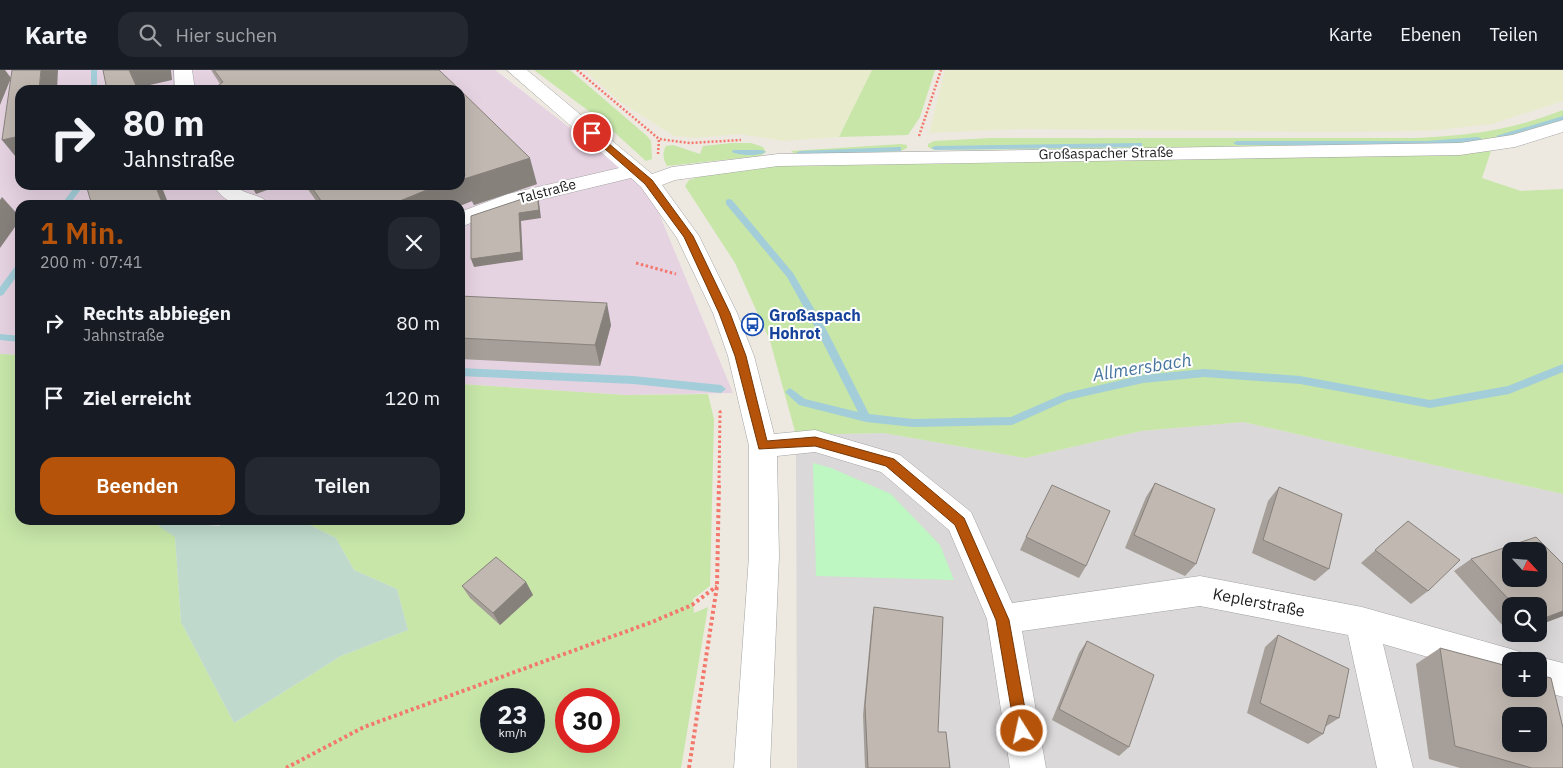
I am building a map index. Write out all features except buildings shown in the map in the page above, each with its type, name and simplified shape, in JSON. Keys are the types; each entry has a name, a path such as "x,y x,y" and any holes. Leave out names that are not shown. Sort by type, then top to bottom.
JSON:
{"street":[{"path":"183,70 184,85"},
{"path":"516,70 642,176 688,236 725,313 741,356 763,446 764,556 752,768"},
{"name":"Großaspacher Straße","path":"642,176 672,174 778,160 915,156 1460,149 1514,141 1563,126"},
{"name":"Talstraße","path":"465,218 516,199 642,176"},
{"path":"228,190 232,195 246,200"},
{"path":"763,446 815,441 890,462 960,521 1003,620 1028,768"},
{"name":"Keplerstraße","path":"1003,620 1200,591 1362,622 1502,662"},
{"path":"1362,622 1395,768"},
{"path":"1547,675 1563,680"}],"path":[{"path":"915,156 940,70"},
{"path":"689,768 717,586 720,412"},
{"path":"286,768 364,727 436,699 535,665 692,605 717,586"}],"shaded area":[{"path":"0,70 495,70 649,189 733,393 625,395 465,384 465,200 15,200 15,355 0,354"},
{"path":"1243,422 1563,494 1563,768 797,768 796,435 884,433 1025,458 1141,431"}],"green space":[{"path":"534,70 570,70 647,136 651,141 652,159 646,161 602,121"},
{"path":"584,70 872,70 839,137 784,141 739,134 695,138 674,136 620,102"},
{"path":"872,70 935,70 920,117 908,135 839,137"},
{"path":"945,70 1563,70 1563,101 1492,124 1429,131 1327,132 1025,129 929,133"},
{"path":"1563,110 1563,120 1507,137 1437,146 934,150 928,147 928,144 934,141 991,138 1434,137 1490,131 1525,123"},
{"path":"751,143 763,147 766,152 760,156 667,166 664,158 666,146 673,145 700,154 703,146"},
{"path":"907,145 907,148 901,151 796,155 791,151"},
{"path":"1491,151 1482,178 1521,191 1563,189 1563,494 1243,422 1141,431 1025,458 884,433 796,435 770,341 735,263 685,186 689,180 708,174 748,168 916,159 1411,156"},
{"path":"0,354 15,355 15,525 158,525 175,536 181,622 234,723 341,656 408,630 397,589 354,570 336,538 310,525 465,525 465,384 625,395 708,394 714,419 710,586 693,599 694,613 708,607 681,768 0,768"},
{"path":"813,463 831,468 891,494 940,545 954,580 816,576"},
{"path":"157,525 310,525 336,538 354,570 397,589 408,630 341,656 234,723 181,622 175,537"}],"waterway":[{"path":"94,70 94,85"},
{"path":"1500,136 1563,118"},
{"path":"1237,143 1427,143 1478,139"},
{"path":"935,148 1139,145"},
{"path":"800,153 898,149"},
{"path":"736,152 762,152"},
{"path":"69,200 76,190"},
{"path":"729,202 790,275 822,331 866,418"},
{"path":"0,293 15,273"},
{"path":"0,337 15,338"},
{"name":"Allmersbach","path":"866,418 913,423 1012,421 1066,397 1143,379 1204,373 1300,380 1430,404 1509,390 1563,368"},
{"path":"465,372 633,380 721,389"},
{"name":"Allmersbach","path":"790,392 802,402 866,418"}],"place":[{"name":"Großaspach Hohrot","path":"753,324"}],"route":[{"path":"592,133 649,182 688,236 725,313 741,356 763,446 815,441 890,462 960,521 1003,620 1022,731"}]}
